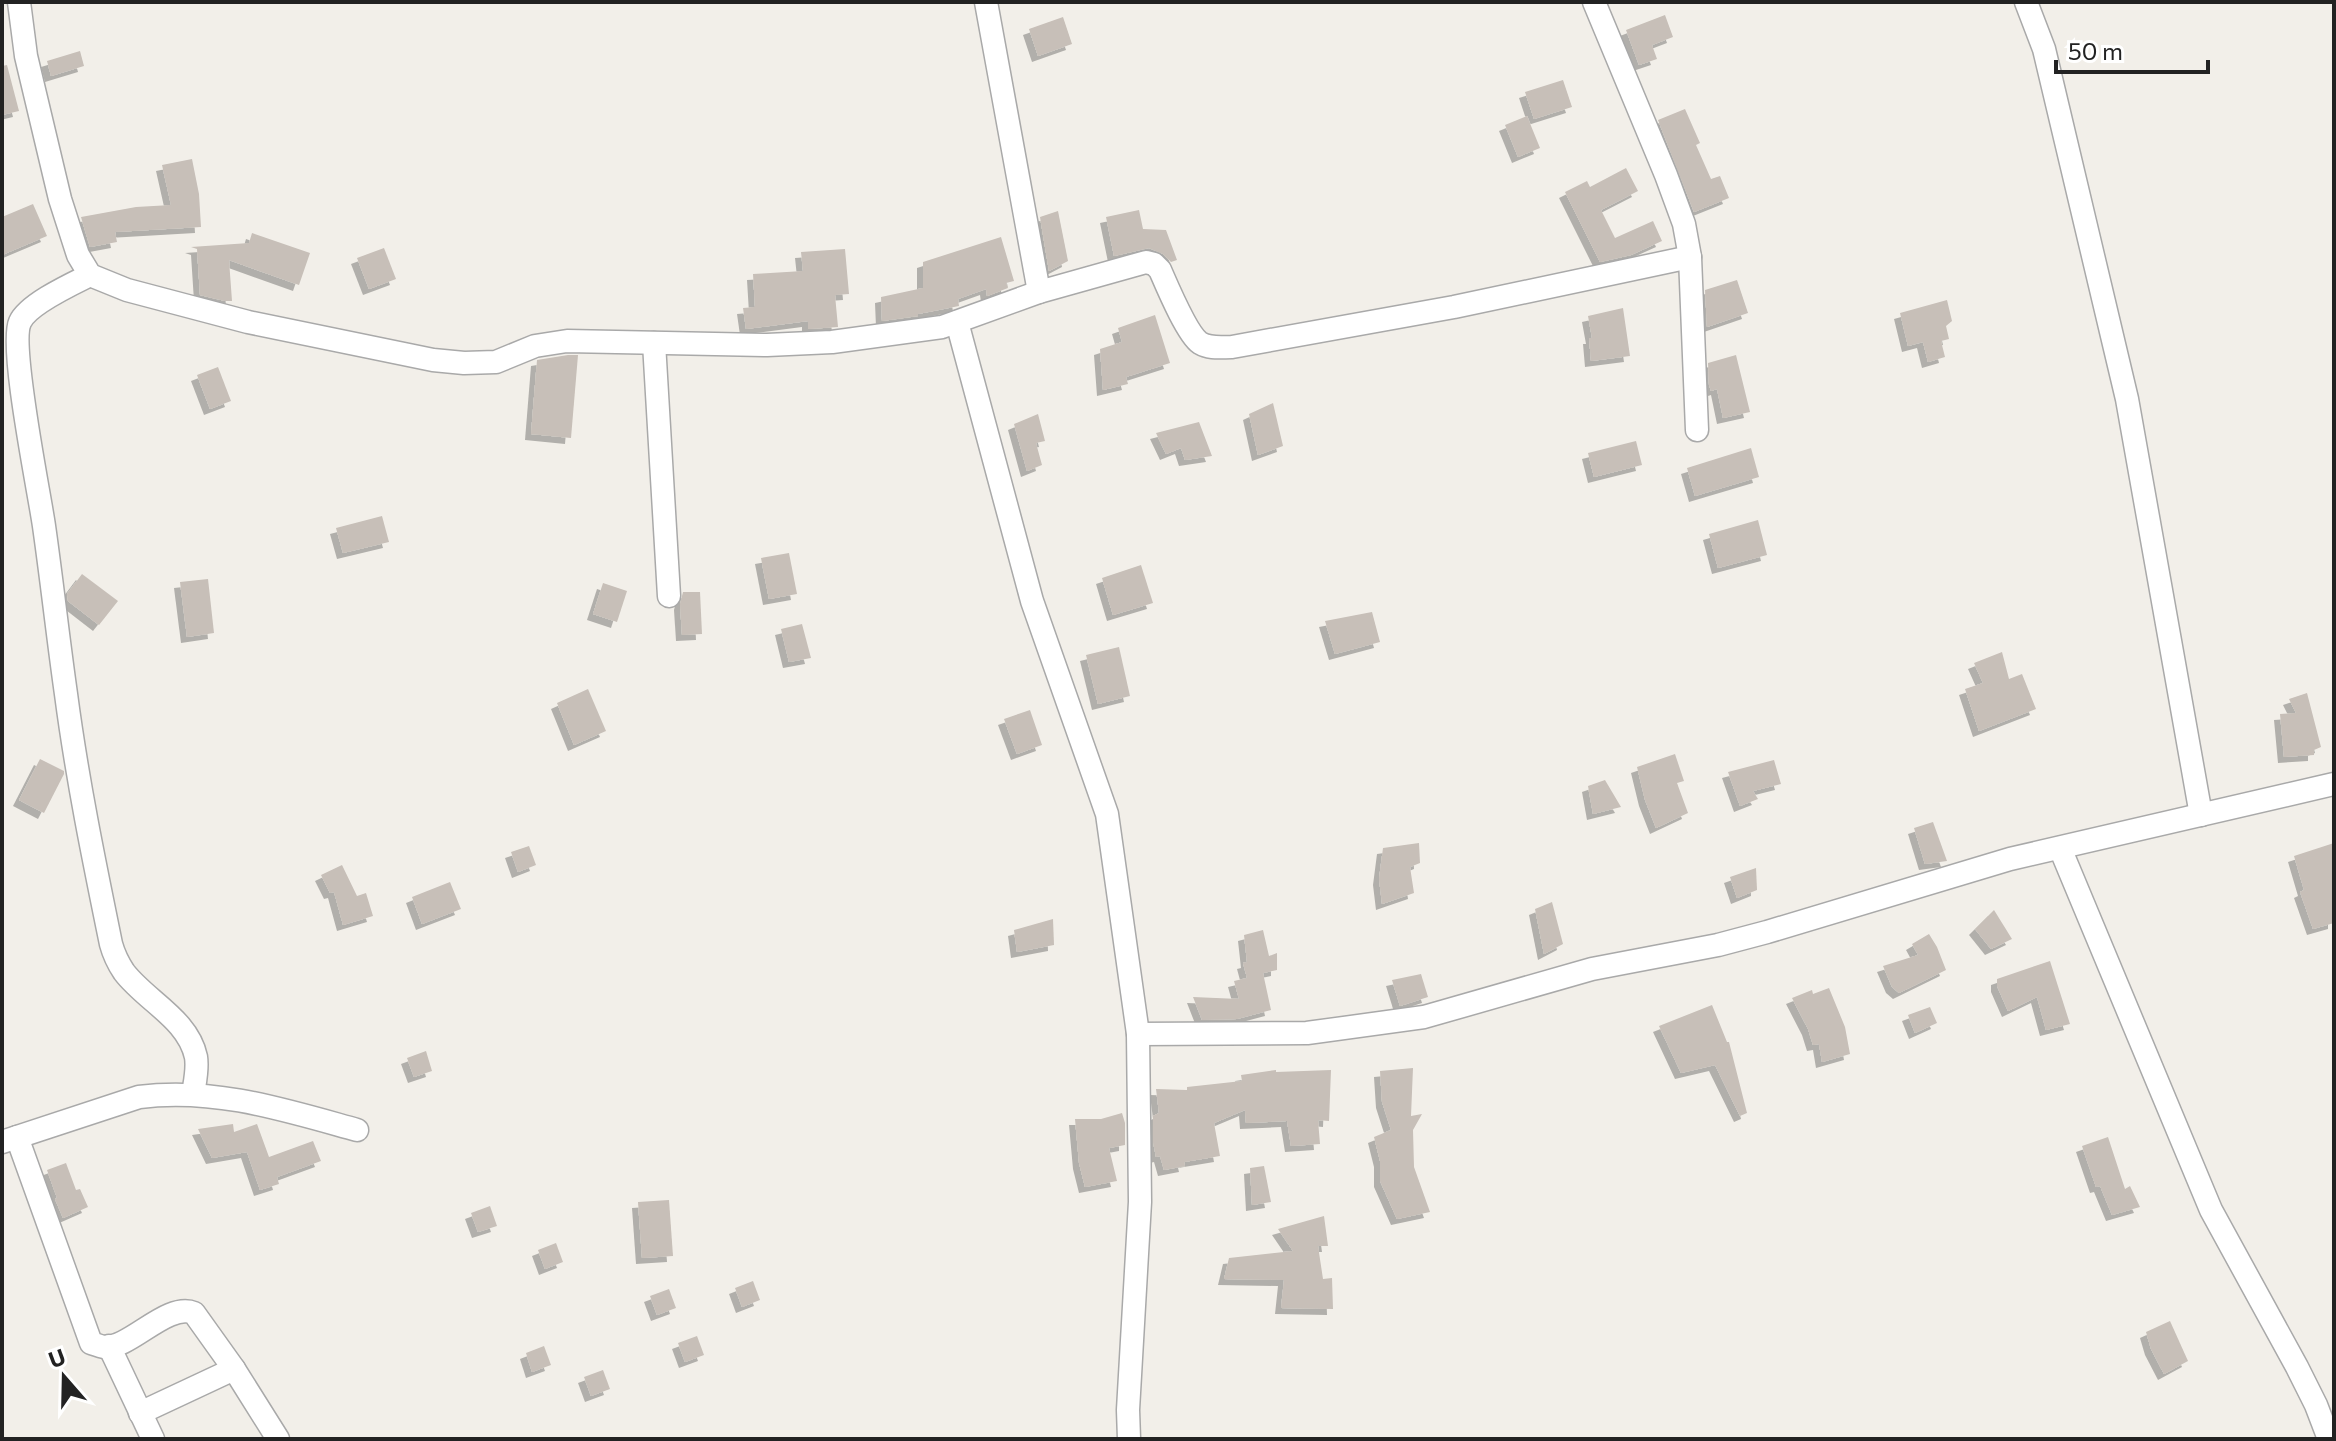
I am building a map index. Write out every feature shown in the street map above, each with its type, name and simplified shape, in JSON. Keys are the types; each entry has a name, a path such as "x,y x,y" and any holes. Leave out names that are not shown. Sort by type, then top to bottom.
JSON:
{"street":[{"path":"19,2 26,56 60,199 78,255 90,275 127,290 248,322 433,360 496,362 535,346 567,341 767,345 832,342 942,327 1039,292 1146,262 1160,270 1197,341 1213,348 1232,347 1454,307 1690,257"},
{"path":"986,2 1039,292"},
{"path":"1594,2 1684,224 1690,257 1697,430"},
{"path":"2026,2 2044,49 2127,399 2201,815"},
{"path":"90,275 35,307 21,320 17,334 19,365 68,711 87,829 111,944 126,974 191,1040 197,1072 193,1094"},
{"path":"957,322 1032,601 1107,814 1138,1034 1140,1202 1129,1439"},
{"path":"654,343 669,596"},
{"path":"1138,1034 1307,1033 1424,1017 1592,969 1718,945 1767,932 2010,859 2334,784"},
{"path":"2060,848 2211,1210 2297,1367 2329,1439"},
{"path":"278,1439 234,1369 189,1310 175,1312 109,1346 91,1343 9,1139 139,1097 163,1094 193,1094 270,1105 357,1130"},
{"path":"109,1346 153,1439"},
{"path":"140,1413 234,1369"}],"building":[{"path":"1665,15 1673,37 1652,45 1657,59 1639,65 1626,30"},
{"path":"1063,17 1072,44 1038,56 1029,29"},
{"path":"80,51 84,66 51,76 47,61"},
{"path":"7,65 19,111 2,115 2,66"},
{"path":"1563,80 1572,107 1534,119 1525,92"},
{"path":"1685,109 1711,179 1720,176 1729,198 1694,212 1658,120"},
{"path":"1527,116 1540,148 1518,157 1505,125"},
{"path":"192,159 201,227 115,232 117,242 90,247 81,217 136,207 171,205 162,165"},
{"path":"1626,168 1638,191 1601,210 1615,238 1653,221 1662,241 1631,255 1600,262 1565,192 1587,181 1590,187"},
{"path":"33,204 47,236 2,255 2,217"},
{"path":"1139,210 1143,229 1166,230 1177,260 1171,262 1163,254 1149,248 1114,256 1106,217"},
{"path":"1058,211 1068,261 1049,271 1040,217"},
{"path":"252,233 310,253 299,285 229,260 232,301 200,295 197,249 191,247 249,243"},
{"path":"1001,237 1014,281 1006,283 1008,288 987,296 986,289 958,299 959,306 882,321 881,297 923,288 923,262"},
{"path":"384,248 396,279 369,289 357,258"},
{"path":"845,249 849,294 835,295 838,327 808,329 808,321 746,329 743,308 755,307 753,274 803,271 801,252"},
{"path":"1737,280 1748,313 1707,327 1705,290"},
{"path":"1947,300 1952,321 1946,326 1949,339 1941,341 1945,357 1928,362 1923,342 1908,346 1900,313"},
{"path":"1623,308 1630,356 1591,361 1589,338 1592,338 1588,316"},
{"path":"1155,315 1170,363 1126,377 1128,384 1103,390 1100,349 1122,342 1118,328"},
{"path":"578,355 571,438 531,434 537,360"},
{"path":"1736,355 1750,412 1723,418 1717,389 1711,391 1709,385 1708,363"},
{"path":"218,367 231,401 210,409 197,375"},
{"path":"1273,403 1283,446 1258,455 1249,414"},
{"path":"1038,414 1045,441 1036,443 1042,465 1027,471 1014,424"},
{"path":"1199,422 1212,456 1185,460 1181,448 1166,454 1156,433"},
{"path":"1636,441 1642,465 1594,477 1588,453"},
{"path":"1751,448 1759,477 1695,496 1687,468"},
{"path":"382,516 389,542 343,553 336,528"},
{"path":"1758,520 1767,555 1718,568 1709,534"},
{"path":"789,553 797,594 769,599 761,558"},
{"path":"1141,565 1153,603 1113,615 1102,578"},
{"path":"82,574 118,601 99,625 68,601 67,594"},
{"path":"208,579 214,633 187,637 180,582"},
{"path":"603,583 627,591 617,622 593,614"},
{"path":"683,592 700,592 702,634 682,635 680,604"},
{"path":"1372,612 1380,642 1335,654 1325,621"},
{"path":"802,624 811,658 789,662 781,629"},
{"path":"1119,647 1130,696 1098,704 1086,655"},
{"path":"2002,652 2009,679 2022,674 2036,709 1979,731 1965,689 1983,683 1974,663"},
{"path":"588,689 606,731 574,745 557,703"},
{"path":"2307,693 2321,747 2314,750 2314,755 2284,757 2280,714 2296,713 2289,699"},
{"path":"1030,710 1042,745 1017,754 1004,719"},
{"path":"1675,754 1684,781 1677,783 1688,813 1656,828 1637,767"},
{"path":"40,759 64,771 44,813 19,800"},
{"path":"1774,760 1781,784 1753,791 1758,799 1740,806 1728,772"},
{"path":"1605,780 1621,807 1593,814 1588,786"},
{"path":"1933,822 1947,861 1925,864 1914,828"},
{"path":"1419,843 1420,863 1410,867 1414,893 1382,904 1379,879 1383,848"},
{"path":"2334,843 2334,923 2313,929 2300,892 2304,890 2294,856"},
{"path":"529,846 536,865 518,872 511,852"},
{"path":"342,865 357,896 366,893 373,916 343,925 334,892 330,893 321,875"},
{"path":"1756,868 1757,890 1737,898 1730,877"},
{"path":"450,882 461,909 422,924 412,897"},
{"path":"1552,902 1563,944 1544,954 1535,909"},
{"path":"1994,910 2012,939 1991,949 1975,929"},
{"path":"1053,919 1054,945 1017,952 1014,930"},
{"path":"1263,930 1269,956 1277,953 1277,970 1263,973 1271,1010 1237,1019 1202,1020 1193,997 1239,999 1234,981 1247,978 1243,963 1247,962 1244,935"},
{"path":"1929,934 1946,970 1899,993 1892,987 1883,966 1918,955 1912,944"},
{"path":"2050,961 2070,1024 2046,1030 2037,997 2008,1011 1997,979"},
{"path":"1421,974 1428,997 1400,1006 1392,980"},
{"path":"1829,988 1845,1027 1850,1054 1822,1062 1819,1044 1813,1045 1792,998 1812,990 1813,994"},
{"path":"1712,1005 1729,1042 1747,1113 1740,1116 1715,1065 1681,1073 1659,1026"},
{"path":"1930,1007 1937,1023 1915,1033 1908,1015"},
{"path":"426,1051 432,1071 414,1077 407,1058"},
{"path":"1413,1068 1411,1116 1422,1114 1413,1130 1414,1167 1430,1212 1397,1219 1380,1181 1380,1161 1374,1137 1391,1130 1382,1102 1380,1071"},
{"path":"1276,1070 1331,1070 1329,1121 1318,1120 1320,1144 1291,1146 1287,1121 1246,1123 1245,1110 1214,1123 1220,1156 1184,1162 1185,1166 1164,1170 1160,1156 1156,1157 1153,1142 1153,1116 1159,1113 1156,1089 1187,1090 1187,1087 1242,1081 1241,1075"},
{"path":"1122,1113 1125,1145 1109,1148 1117,1181 1085,1187 1079,1163 1075,1119 1101,1119"},
{"path":"233,1124 234,1132 257,1124 269,1157 313,1141 321,1161 277,1177 279,1184 260,1190 247,1152 212,1158 198,1129"},
{"path":"2108,1137 2125,1189 2130,1186 2140,1207 2112,1215 2100,1186 2096,1187 2082,1146"},
{"path":"66,1163 76,1190 80,1189 88,1207 63,1218 47,1170"},
{"path":"1264,1166 1271,1202 1252,1205 1250,1168"},
{"path":"669,1200 673,1256 642,1258 638,1202"},
{"path":"490,1206 497,1226 478,1232 471,1213"},
{"path":"1324,1216 1328,1246 1318,1246 1323,1279 1332,1278 1333,1309 1281,1308 1284,1280 1224,1279 1229,1258 1293,1251 1278,1229"},
{"path":"556,1243 563,1262 545,1269 538,1250"},
{"path":"753,1281 760,1300 742,1307 735,1288"},
{"path":"669,1289 676,1308 657,1315 650,1296"},
{"path":"2170,1321 2188,1361 2164,1374 2146,1332"},
{"path":"697,1336 704,1355 685,1362 678,1343"},
{"path":"544,1346 551,1365 532,1372 526,1353"},
{"path":"603,1370 610,1389 591,1396 584,1377"}]}
